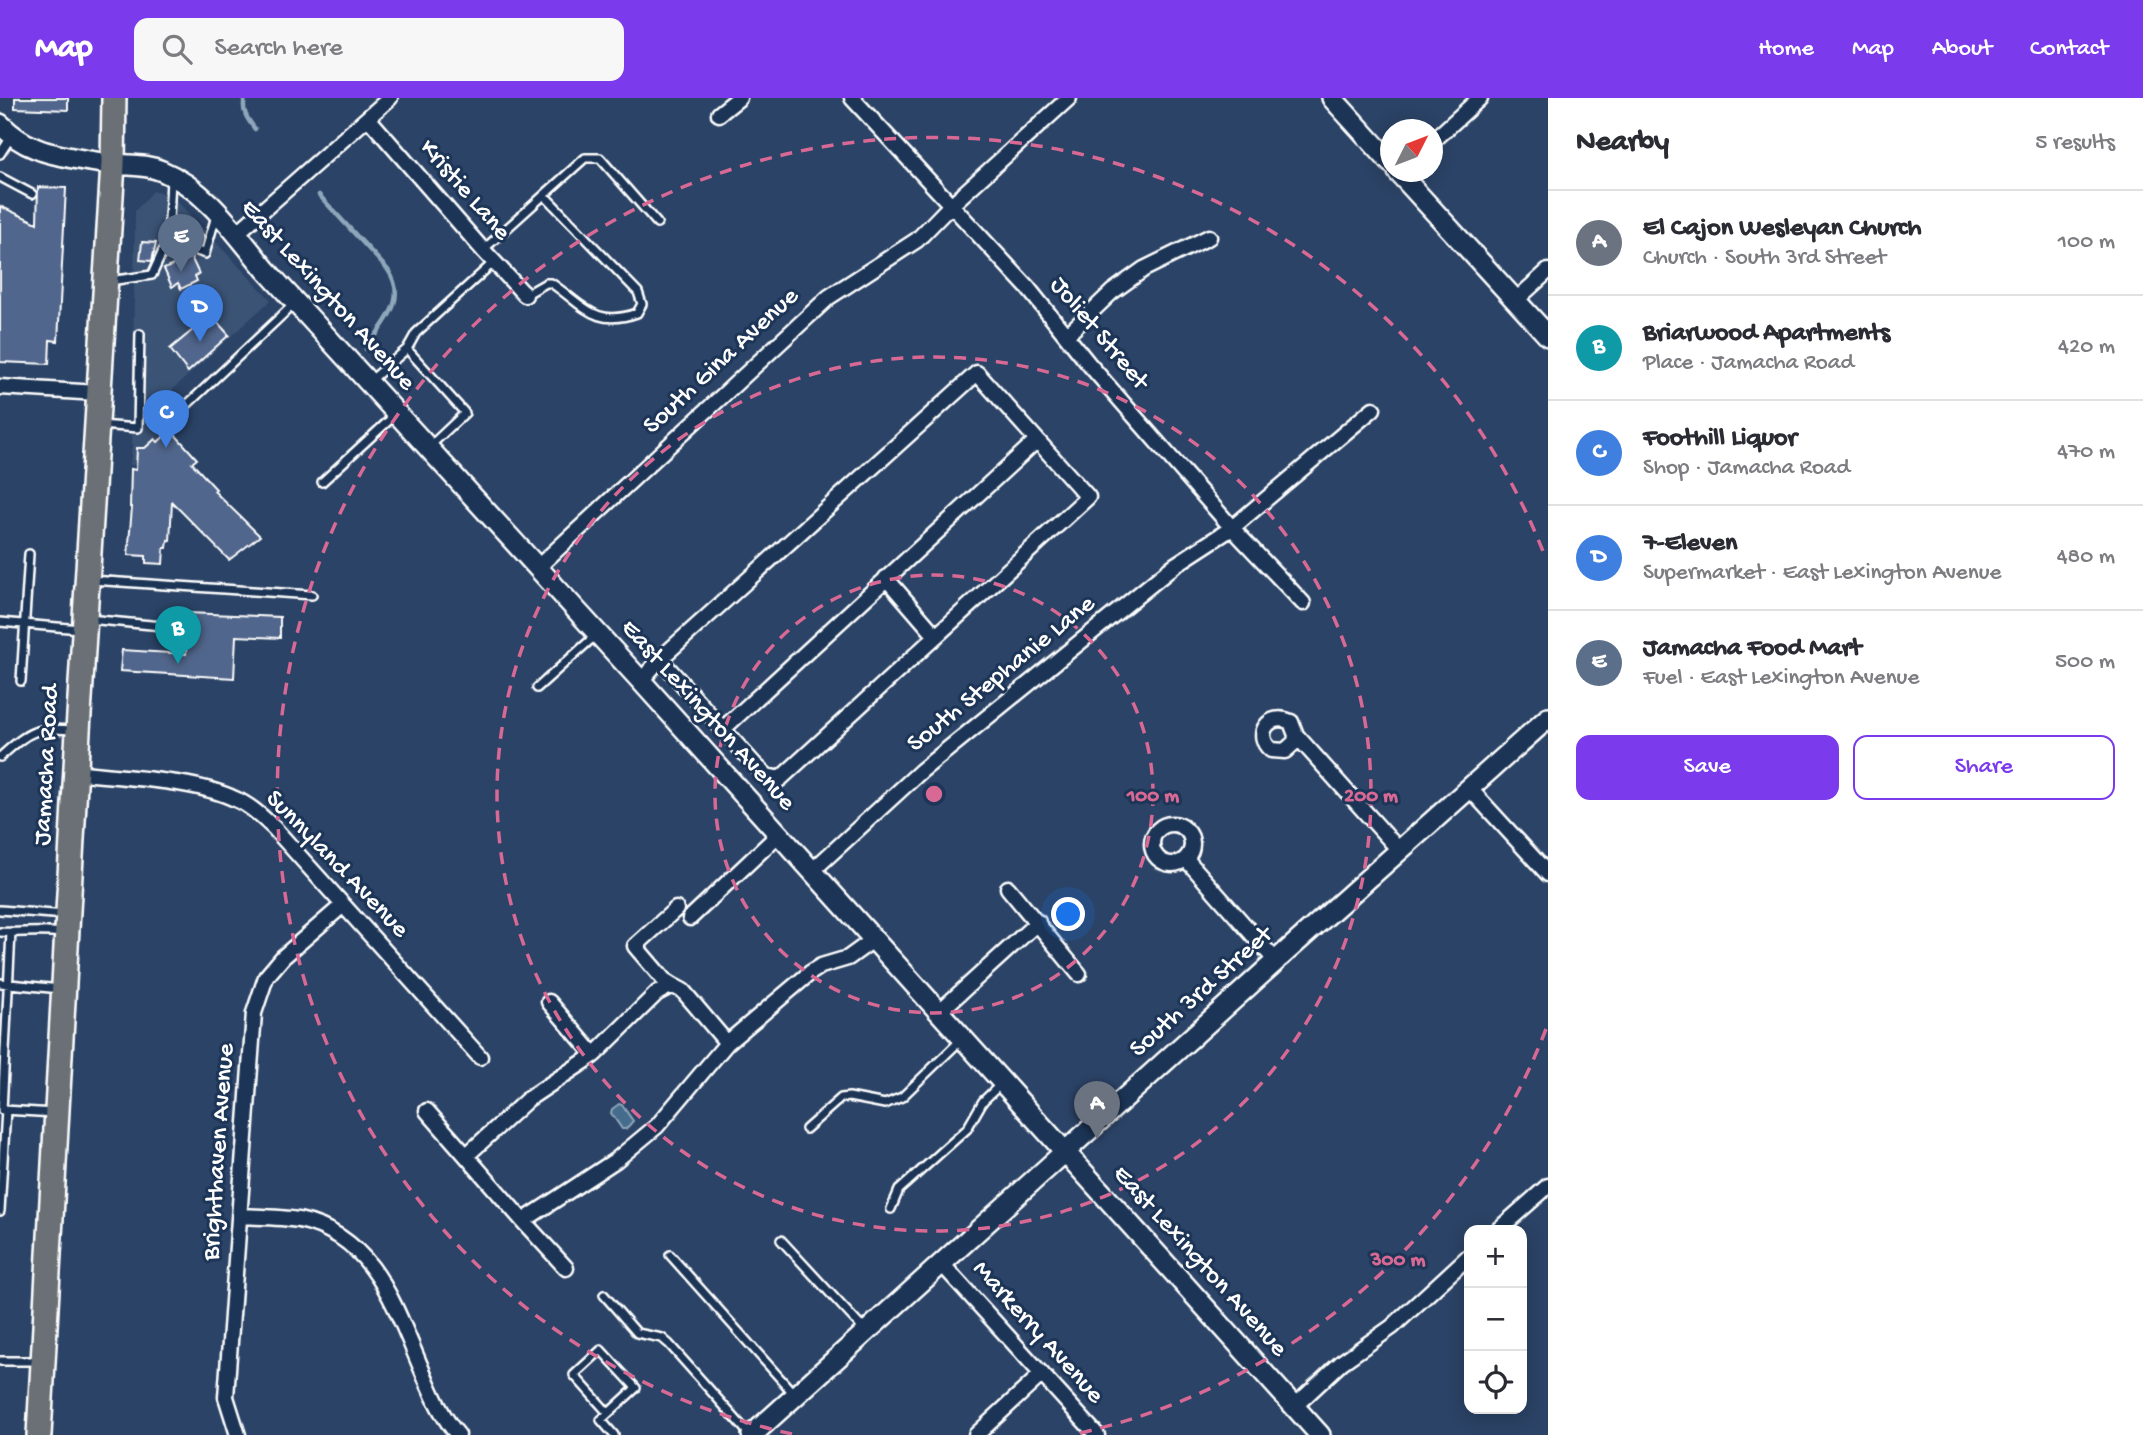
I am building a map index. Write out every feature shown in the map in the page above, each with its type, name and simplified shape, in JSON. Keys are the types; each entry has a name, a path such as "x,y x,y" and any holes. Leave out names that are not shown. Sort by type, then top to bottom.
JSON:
{"main road":[{"name":"Jamacha Road","path":"39,1435 75,772 113,164 114,98"}],"street":[{"path":"236,234 390,98"},
{"path":"719,114 739,98"},
{"name":"Joliet Street","path":"852,98 1028,288 1232,528 1303,603"},
{"name":"South Gina Avenue","path":"537,568 828,297 917,240 950,206 1069,98"},
{"path":"1332,98 1380,151"},
{"path":"1443,132 1480,98"},
{"name":"Kristie Lane","path":"368,118 525,295"},
{"name":"East Lexington Avenue","path":"6,129 36,149 113,164 149,166 172,175 217,212 368,383 641,681 1320,1435"},
{"path":"1408,182 1548,337"},
{"path":"1067,335 1112,292 1144,269 1209,237"},
{"path":"1516,301 1548,271"},
{"path":"641,681 660,659 976,373 1088,496 780,779 766,776 660,659"},
{"path":"0,387 98,393"},
{"name":"South Stephanie Lane","path":"812,871 921,771 1175,565 1232,528 1373,409"},
{"path":"723,729 1037,440"},
{"path":"886,578 936,636"},
{"name":"South 3rd Street","path":"751,1435 1548,718"},
{"path":"1296,735 1400,851"},
{"name":"Sunnyland Avenue","path":"75,772 206,788 237,799 255,810 480,1057"},
{"path":"1470,789 1548,874"},
{"path":"690,918 779,834"},
{"path":"1186,859 1278,959"},
{"path":"1008,888 1079,974"},
{"name":"Brighthaven Avenue","path":"238,1435 226,1397 254,1013 266,977 283,957 342,905"},
{"path":"676,909 635,946 664,980 683,991 727,1043"},
{"path":"939,1012 1038,922"},
{"path":"523,1221 616,1160 657,1126 727,1043 810,973 821,966 848,958 873,940"},
{"path":"467,1155 528,1099 594,1055 657,993 672,985"},
{"path":"549,1002 594,1055"},
{"path":"427,1111 566,1268"},
{"path":"1504,1225 1548,1186"},
{"path":"241,1216 297,1220 311,1224 336,1235 364,1257 385,1286 440,1411 458,1435"},
{"path":"1295,1406 1342,1362 1392,1327 1464,1261"},
{"name":"Markerry Avenue","path":"942,1264 1097,1435"},
{"path":"976,1435 1042,1374"}],"lane":[{"path":"0,154 6,129"},
{"path":"483,250 585,158 600,159 657,223"},
{"path":"105,282 152,275 168,240 172,175"},
{"path":"0,177 33,194"},
{"path":"525,295 551,283 585,309 601,317 619,319 637,313 642,304 638,292 544,195"},
{"path":"168,240 205,254 217,212"},
{"path":"368,383 407,349 416,333 494,262"},
{"path":"172,419 295,302"},
{"path":"96,425 138,428 140,334"},
{"path":"407,349 465,413 428,447"},
{"path":"323,482 397,414"},
{"path":"21,681 29,554"},
{"path":"87,580 312,595"},
{"path":"0,622 183,628"},
{"path":"537,688 598,634"},
{"path":"0,757 25,736 41,728 78,731"},
{"path":"0,910 67,925"},
{"path":"0,932 67,925"},
{"path":"0,1211 4,984 11,932"},
{"path":"4,984 64,989"},
{"path":"806,1129 841,1098 885,1104 902,1097 962,1039"},
{"path":"891,1209 899,1190 967,1129 983,1101 1003,1083"},
{"path":"3,1110 57,1113"},
{"path":"781,1240 866,1332"},
{"path":"670,1255 796,1395"},
{"path":"604,1295 637,1333 662,1338 751,1435"},
{"path":"608,1413 574,1375 601,1350 636,1388 601,1420 614,1435"},
{"path":"0,1361 43,1362"}],"shaded area":[{"path":"153,191 171,195 271,300 161,400 165,406 155,418 197,461 190,467 130,465 135,211"},
{"path":"619,1104 633,1121 626,1129 622,1129 611,1113"}],"building":[{"path":"15,98 68,98 68,110 15,108"},
{"path":"38,187 66,188 58,341 50,340 49,364 0,362 0,206 37,223"},
{"path":"192,223 204,236 196,244 190,242 182,233"},
{"path":"142,242 156,243 152,261 140,260"},
{"path":"191,257 199,274 195,276 197,281 181,289 178,283 172,287 164,269"},
{"path":"211,315 229,335 188,372 170,349"},
{"path":"171,430 197,459 192,463 216,489 214,491 260,536 229,560 172,502 170,541 168,540 167,548 164,548 163,564 146,563 146,556 128,555 132,507 131,469 136,470 137,448 145,448 155,439 158,442"},
{"path":"187,613 280,617 280,638 236,636 234,678 120,671 122,650 186,654 189,628"}],"waterway":[{"path":"245,98 245,111 255,129"},
{"path":"319,195 388,270 394,281 395,302 386,321 366,349"}],"place":[{"name":"Jamacha Food Mart","path":"181,272"},
{"name":"7-Eleven","path":"200,342"},
{"name":"Foothill Liquor","path":"166,448"},
{"name":"Briarwood Apartments","path":"178,664"},
{"name":"El Cajon Wesleyan Church","path":"1097,1139"}]}
